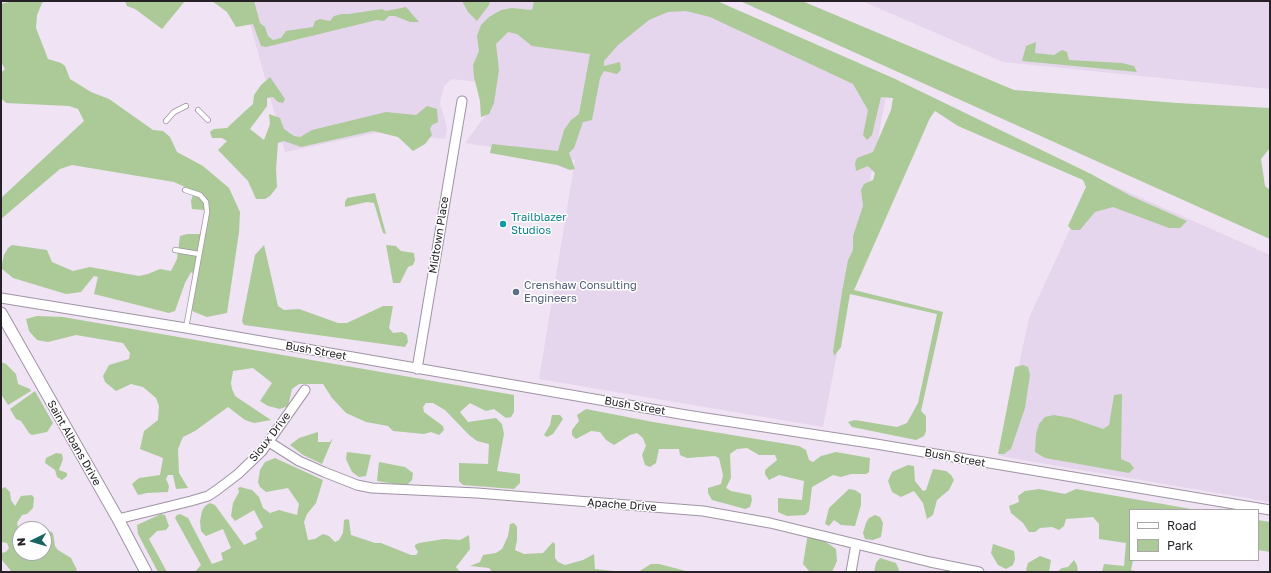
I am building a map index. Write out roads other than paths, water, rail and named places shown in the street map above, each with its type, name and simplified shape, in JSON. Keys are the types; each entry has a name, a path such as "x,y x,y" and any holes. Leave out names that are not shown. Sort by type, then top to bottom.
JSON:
{"street":[{"name":"Midtown Place","path":"417,369 462,101"},
{"name":"Bush Street","path":"1,298 186,328 686,415 876,444 1270,510"},
{"name":"Saint Albans Drive","path":"1,313 118,518 146,572"},
{"name":"Sioux Drive","path":"118,518 208,496 238,474 269,442 305,390"},
{"name":"Apache Drive","path":"269,442 299,461 357,485 372,488 477,493 703,511 762,521 979,572"},
{"path":"851,572 856,544"}],"lane":[{"path":"166,121 174,112 186,106"},
{"path":"198,110 208,120"},
{"path":"185,190 200,195 206,202 207,212 186,328"},
{"path":"175,250 199,254"}],"place":[{"name":"Trailblazer Studios","path":"503,224"},
{"name":"Crenshaw Consulting Engineers","path":"516,292"}]}
